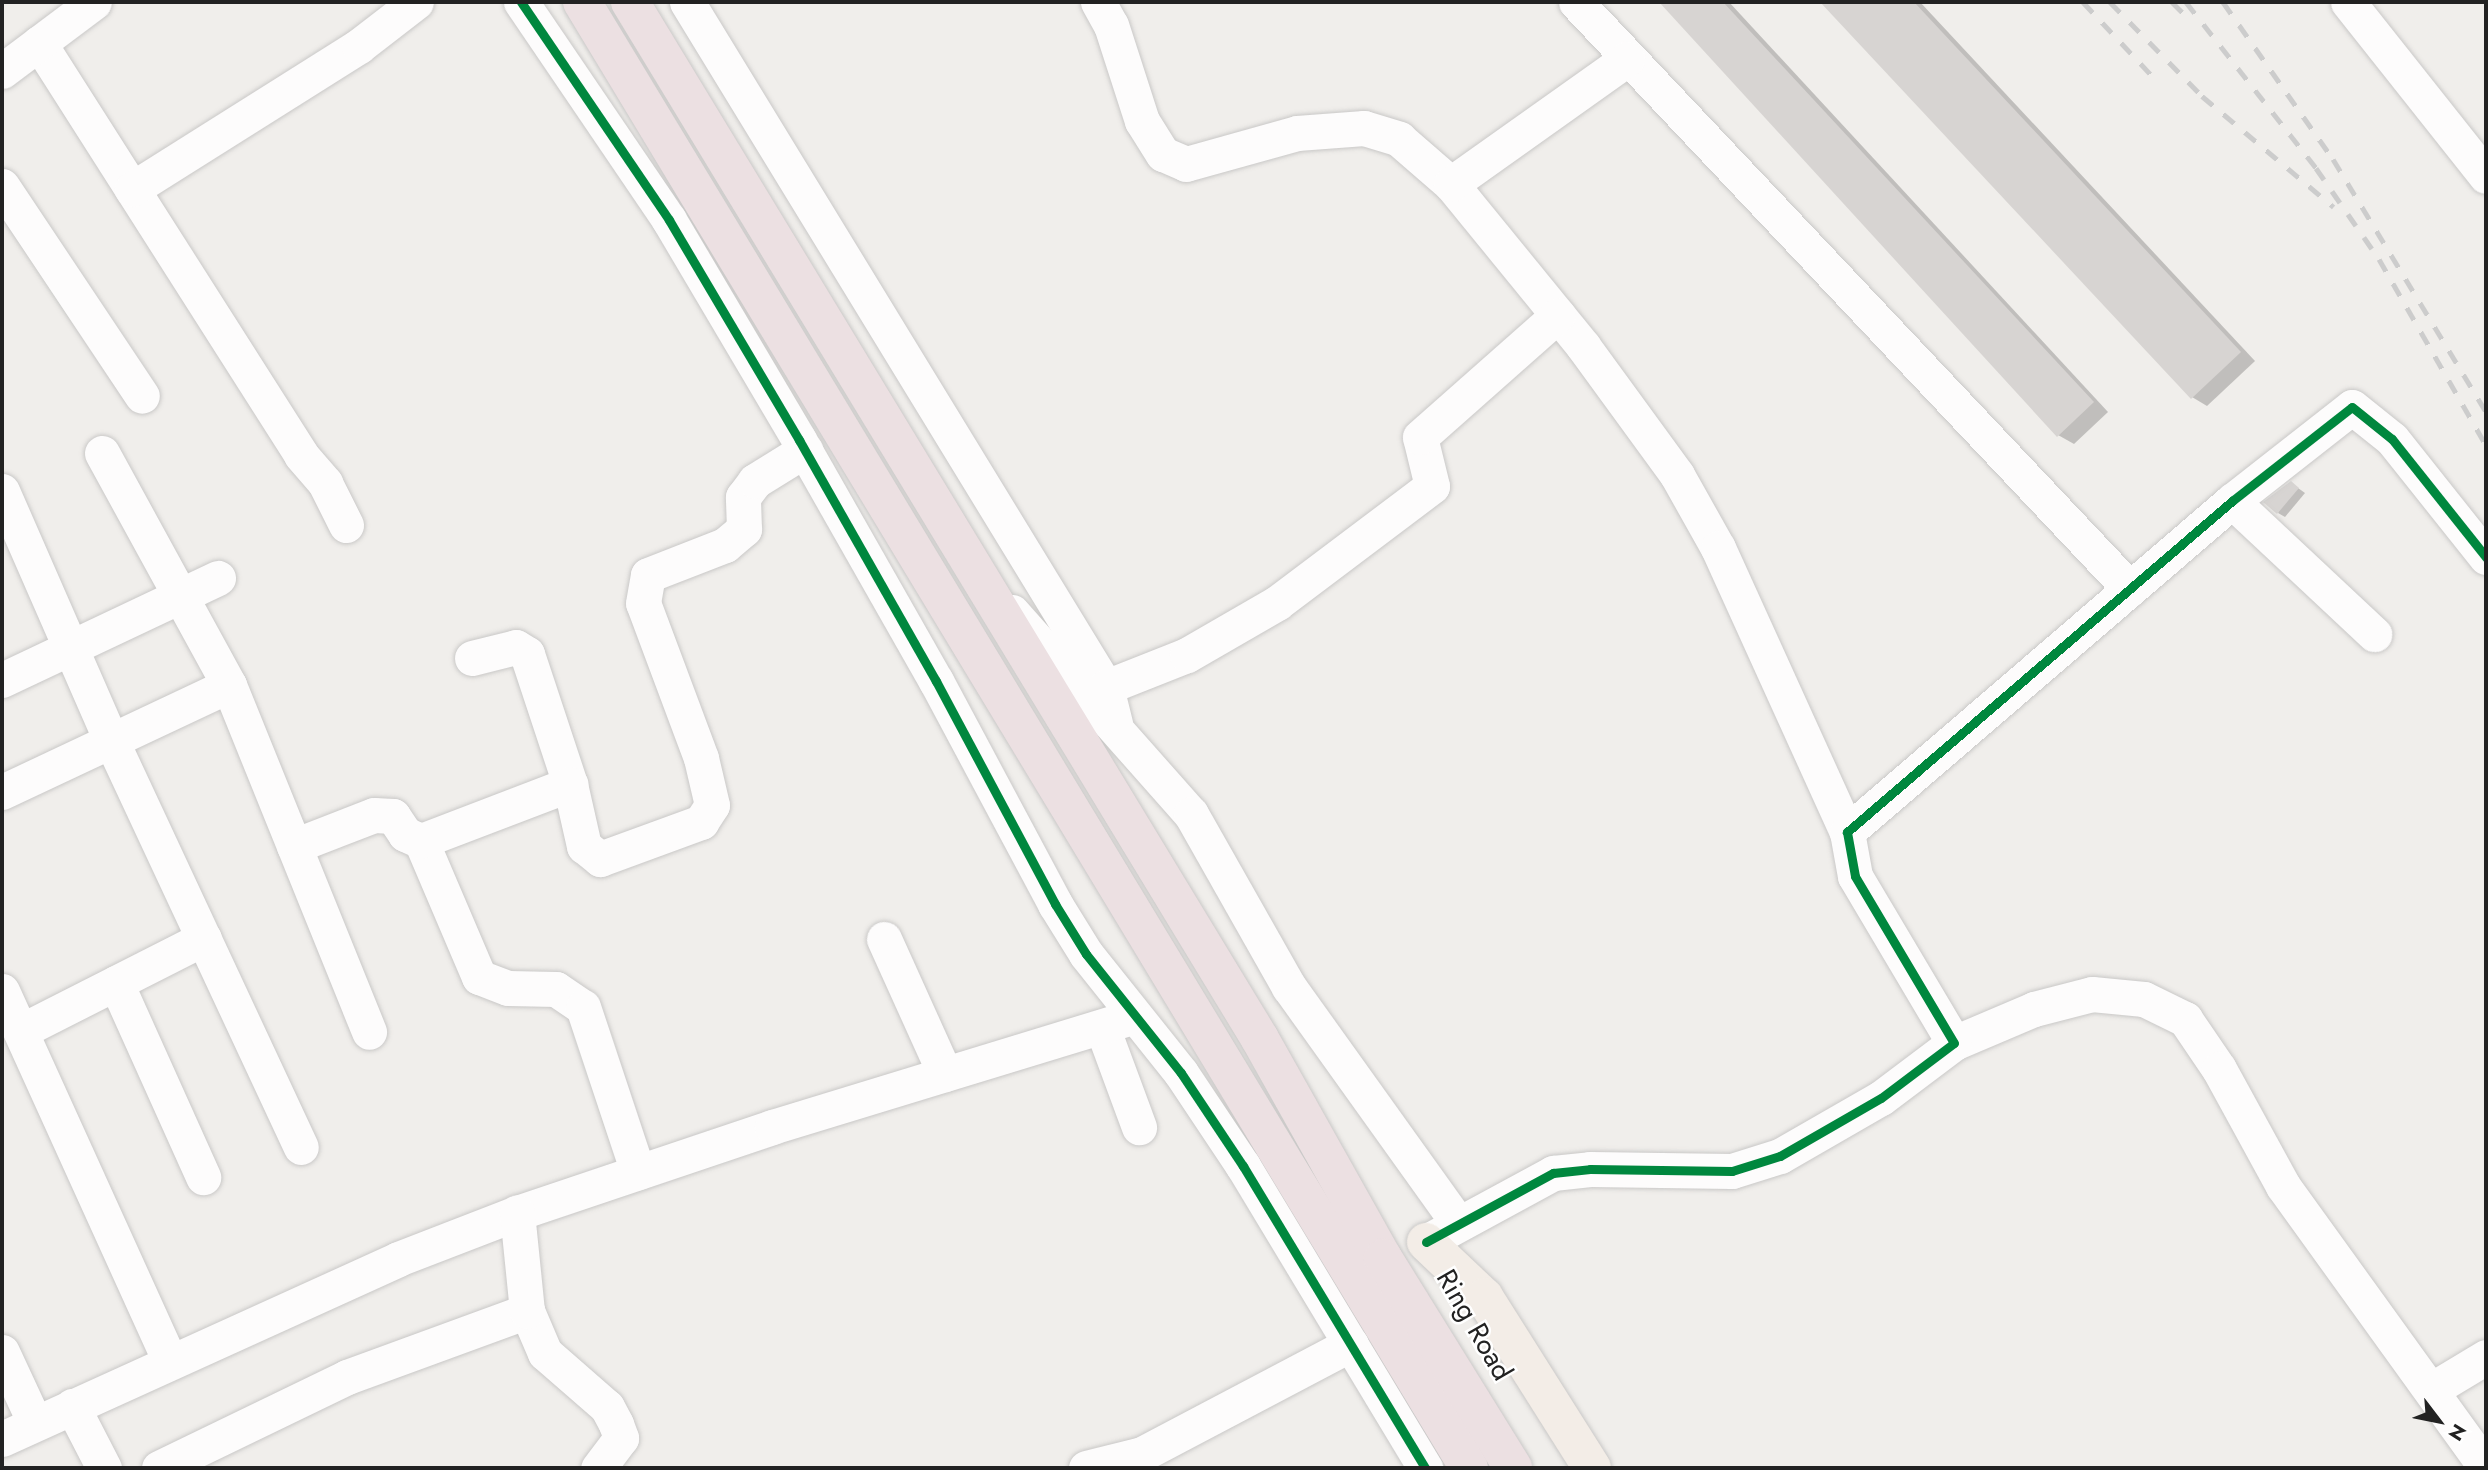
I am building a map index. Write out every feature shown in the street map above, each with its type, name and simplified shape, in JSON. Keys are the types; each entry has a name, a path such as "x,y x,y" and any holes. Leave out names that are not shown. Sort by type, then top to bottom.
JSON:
{"highway":[{"path":"582,2 1469,1468"},
{"path":"630,2 1260,1039 1383,1258 1513,1468"}],"main road":[{"path":"1383,1258 1426,1242"},
{"name":"Ring Road","path":"1426,1242 1464,1313 1561,1468"},
{"name":"Ring Road","path":"1426,1242 1484,1297 1592,1468"}],"street":[{"path":"2,71 94,2"},
{"path":"132,189 359,46 416,2"},
{"path":"521,2 669,220 805,450 936,681 1117,1022 1139,1128"},
{"path":"687,2 1106,687 1115,724"},
{"path":"1098,2 1111,25 1142,121 1163,154 1186,164 1297,133 1364,128 1399,139 1451,184 1558,315 1677,475 1718,548 1847,832 1855,876 1954,1043"},
{"path":"1576,2 2130,589"},
{"path":"2348,2 2486,177"},
{"path":"39,43 301,455 325,483 346,525"},
{"path":"1451,184 1627,59"},
{"path":"2,186 142,396"},
{"path":"1106,687 1187,655 1277,603 1432,486 1420,437 1558,315"},
{"path":"1847,832 2232,501 2352,407 2392,439 2486,557"},
{"path":"472,658 516,647 527,654 570,784 584,846 600,859 701,822 712,805 701,758 643,603 648,575 725,545 744,529 743,497 755,481 805,450"},
{"path":"102,453 229,685 369,1032"},
{"path":"2,491 71,648 301,1147"},
{"path":"2232,501 2374,634"},
{"path":"2,680 218,578"},
{"path":"983,582 1115,724 1191,814 1289,987 1458,1223"},
{"path":"2,792 229,685"},
{"path":"421,841 570,784"},
{"path":"294,846 374,815 393,816 405,834 421,841 478,977 508,988 556,989 583,1007 638,1172"},
{"path":"21,1031 204,938"},
{"path":"884,939 945,1074"},
{"path":"116,983 203,1177"},
{"path":"2,991 170,1362"},
{"path":"1426,1242 1553,1173 1590,1169 1732,1171 1780,1156 1881,1098 1954,1043 2034,1009 2092,995 2144,999 2185,1019 2219,1069 2283,1186 2486,1467"},
{"path":"2,1439 398,1259 517,1213 945,1074 1117,1022"},
{"path":"1117,1022 1181,1073 1229,1146 1425,1468"},
{"path":"517,1213 527,1311 545,1353 607,1407 617,1424 621,1438 598,1468"},
{"path":"159,1468 347,1377 527,1311"},
{"path":"1086,1468 1124,1464 1351,1344"},
{"path":"2,1352 35,1423"},
{"path":"2431,1390 2486,1357"},
{"path":"72,1406 104,1468"}],"building":[{"path":"1659,2 1723,2 2094,402 2057,437"},
{"path":"1820,2 1914,2 2241,352 2191,399"},
{"path":"2291,481 2299,488 2277,514 2263,502"}],"railway":[{"path":"2083,2 2156,80"},
{"path":"2110,2 2202,96 2334,207"},
{"path":"2172,2 2192,22"},
{"path":"2186,2 2316,168 2379,259 2486,445"},
{"path":"2223,2 2333,159 2486,412"}],"cycle path":[{"path":"521,2 669,220 799,440 936,681 1055,904 1086,954 1181,1073 1243,1166 1425,1468"},
{"path":"1426,1242 1553,1173 1590,1169 1732,1171 1780,1156 1881,1098 1954,1043 1855,876 1847,832 2232,501 2352,407 2392,439 2486,557"}]}
